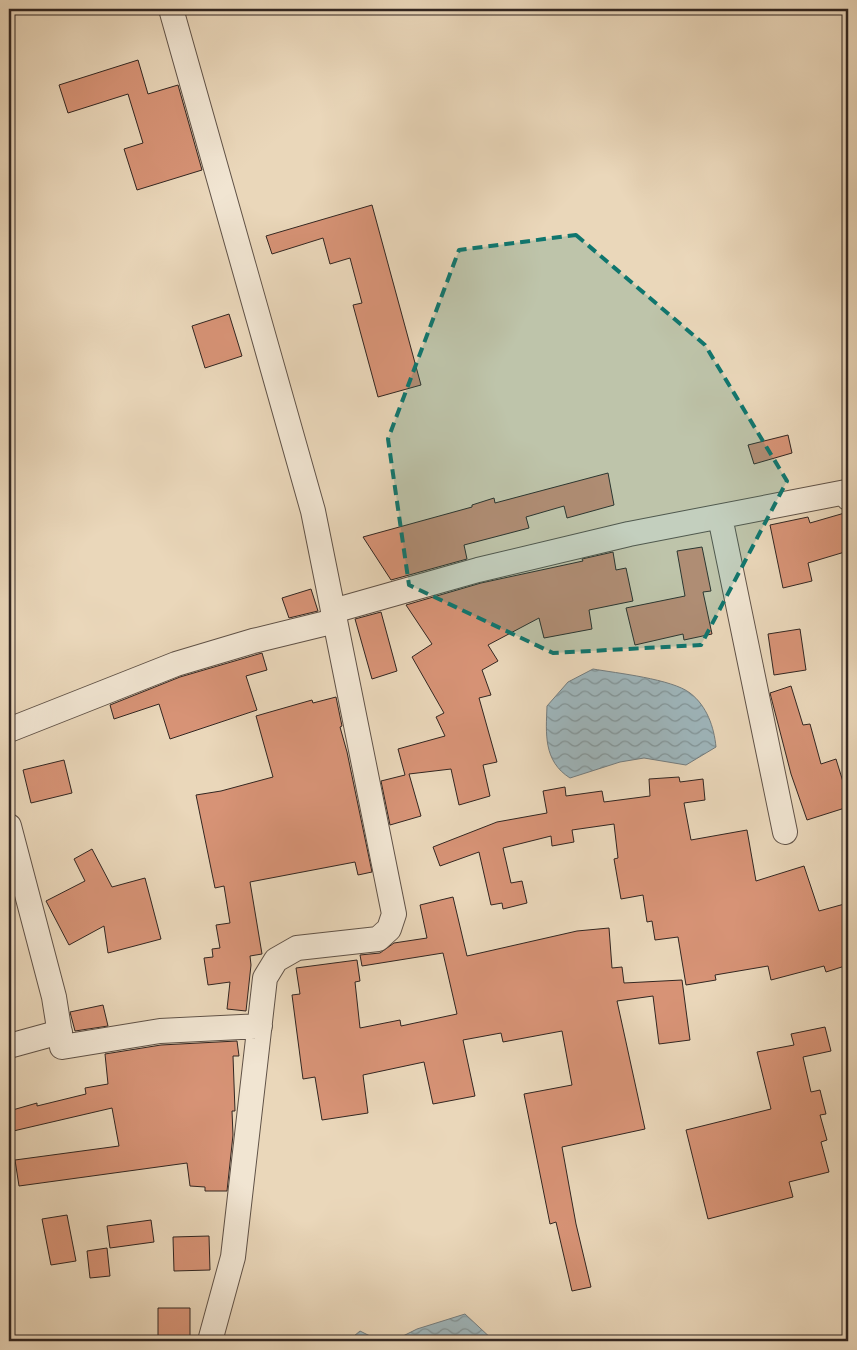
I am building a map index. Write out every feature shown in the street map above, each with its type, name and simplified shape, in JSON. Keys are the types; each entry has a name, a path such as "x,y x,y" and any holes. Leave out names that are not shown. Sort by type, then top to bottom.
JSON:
{"street":[{"path":"171,9 313,511 394,914 389,929 378,939 296,948 276,960 266,978 233,1257 210,1341"},
{"path":"9,730 176,664 478,570 629,534 720,516 846,492 848,498"},
{"path":"720,516 785,832"},
{"path":"9,826 54,997 62,1048 160,1031 260,1026"},
{"path":"9,1046 60,1032"}],"highlighted area":[{"path":"576,235 705,345 787,481 701,645 553,653 409,585 388,439 459,250"}],"water":[{"path":"593,669 657,680 682,688 690,693 701,704 709,717 716,747 686,765 644,758 620,762 570,778 555,763 548,746 547,706 568,682"},
{"path":"465,1314 494,1341 393,1341 417,1329"},
{"path":"360,1331 380,1341 348,1341"}],"building":[{"path":"138,60 148,94 178,85 202,170 137,190 124,149 143,143 128,94 68,113 59,85"},
{"path":"372,205 421,385 378,397 353,305 362,303 350,258 330,264 323,238 272,254 266,236"},
{"path":"229,314 242,356 205,368 192,326"},
{"path":"788,435 792,453 754,464 748,445"},
{"path":"608,473 614,505 567,518 564,506 526,517 529,528 464,545 467,559 391,580 363,537 472,507 472,505 494,498 495,503"},
{"path":"848,512 848,551 808,563 812,581 783,588 770,525 808,517 810,523"},
{"path":"702,547 711,591 703,592 712,634 684,640 683,634 635,645 626,608 685,596 677,551"},
{"path":"613,552 616,570 626,568 633,601 589,610 592,629 544,638 539,618 488,645 498,661 482,670 491,695 479,698 497,762 483,765 490,796 459,805 451,769 409,774 421,816 390,825 381,781 405,775 398,749 445,736 436,717 444,713 412,657 432,644 406,605 481,583 583,561 582,559"},
{"path":"311,589 318,611 289,618 282,598"},
{"path":"381,612 397,671 372,679 355,619"},
{"path":"800,629 806,670 774,675 768,634"},
{"path":"262,653 267,670 246,676 257,710 170,739 159,704 114,719 110,705 180,677"},
{"path":"791,686 803,725 810,724 821,764 836,759 848,798 848,807 807,820 791,774 770,693"},
{"path":"336,697 342,726 340,727 372,872 358,875 355,862 250,882 262,954 250,956 251,965 246,1011 227,1009 230,982 208,985 204,958 213,957 212,949 220,948 216,925 230,923 224,886 215,888 196,795 221,791 273,777 256,716 312,700 313,703"},
{"path":"64,760 72,793 31,803 23,770"},
{"path":"679,777 680,782 703,779 705,800 684,803 691,840 747,830 756,881 804,866 819,911 848,903 848,965 826,972 824,966 771,980 768,966 715,975 716,980 686,985 678,937 655,940 652,921 647,922 643,895 621,899 614,859 618,858 614,824 572,830 574,842 552,846 551,836 503,848 511,883 522,881 527,903 503,909 502,903 491,905 479,852 440,866 433,847 497,822 547,813 543,791 565,787 566,796 602,791 604,802 650,796 649,779"},
{"path":"92,849 112,887 145,878 161,939 108,953 104,926 69,945 46,901 85,881 74,859"},
{"path":"453,897 467,956 577,931 609,928 612,968 622,967 624,983 682,980 690,1040 659,1044 653,996 617,1001 645,1129 562,1147 576,1224 591,1287 572,1291 556,1222 550,1224 524,1094 572,1085 562,1031 503,1042 501,1033 463,1040 475,1096 433,1104 424,1062 363,1075 368,1113 322,1120 315,1077 303,1079 292,995 300,994 296,968 357,960 360,981 355,982 360,1028 400,1020 401,1026 457,1014 443,953 362,966 360,955 380,953 394,943 427,938 420,905"},
{"path":"103,1005 108,1026 75,1031 70,1012"},
{"path":"825,1027 831,1051 803,1057 811,1092 820,1090 826,1114 820,1115 827,1140 821,1142 829,1172 789,1182 793,1197 708,1219 686,1130 771,1109 757,1052 794,1045 791,1034"},
{"path":"237,1041 239,1056 233,1056 235,1111 232,1111 233,1135 227,1191 205,1191 205,1187 190,1186 187,1163 19,1186 15,1160 119,1146 112,1108 9,1132 9,1111 37,1103 37,1106 86,1094 85,1088 108,1084 105,1054 161,1045"},
{"path":"67,1215 76,1261 51,1265 42,1219"},
{"path":"151,1220 154,1242 110,1248 107,1226"},
{"path":"209,1236 210,1270 174,1271 173,1237"},
{"path":"107,1248 110,1276 90,1278 87,1251"},
{"path":"158,1308 190,1308 190,1341 158,1341"}]}
